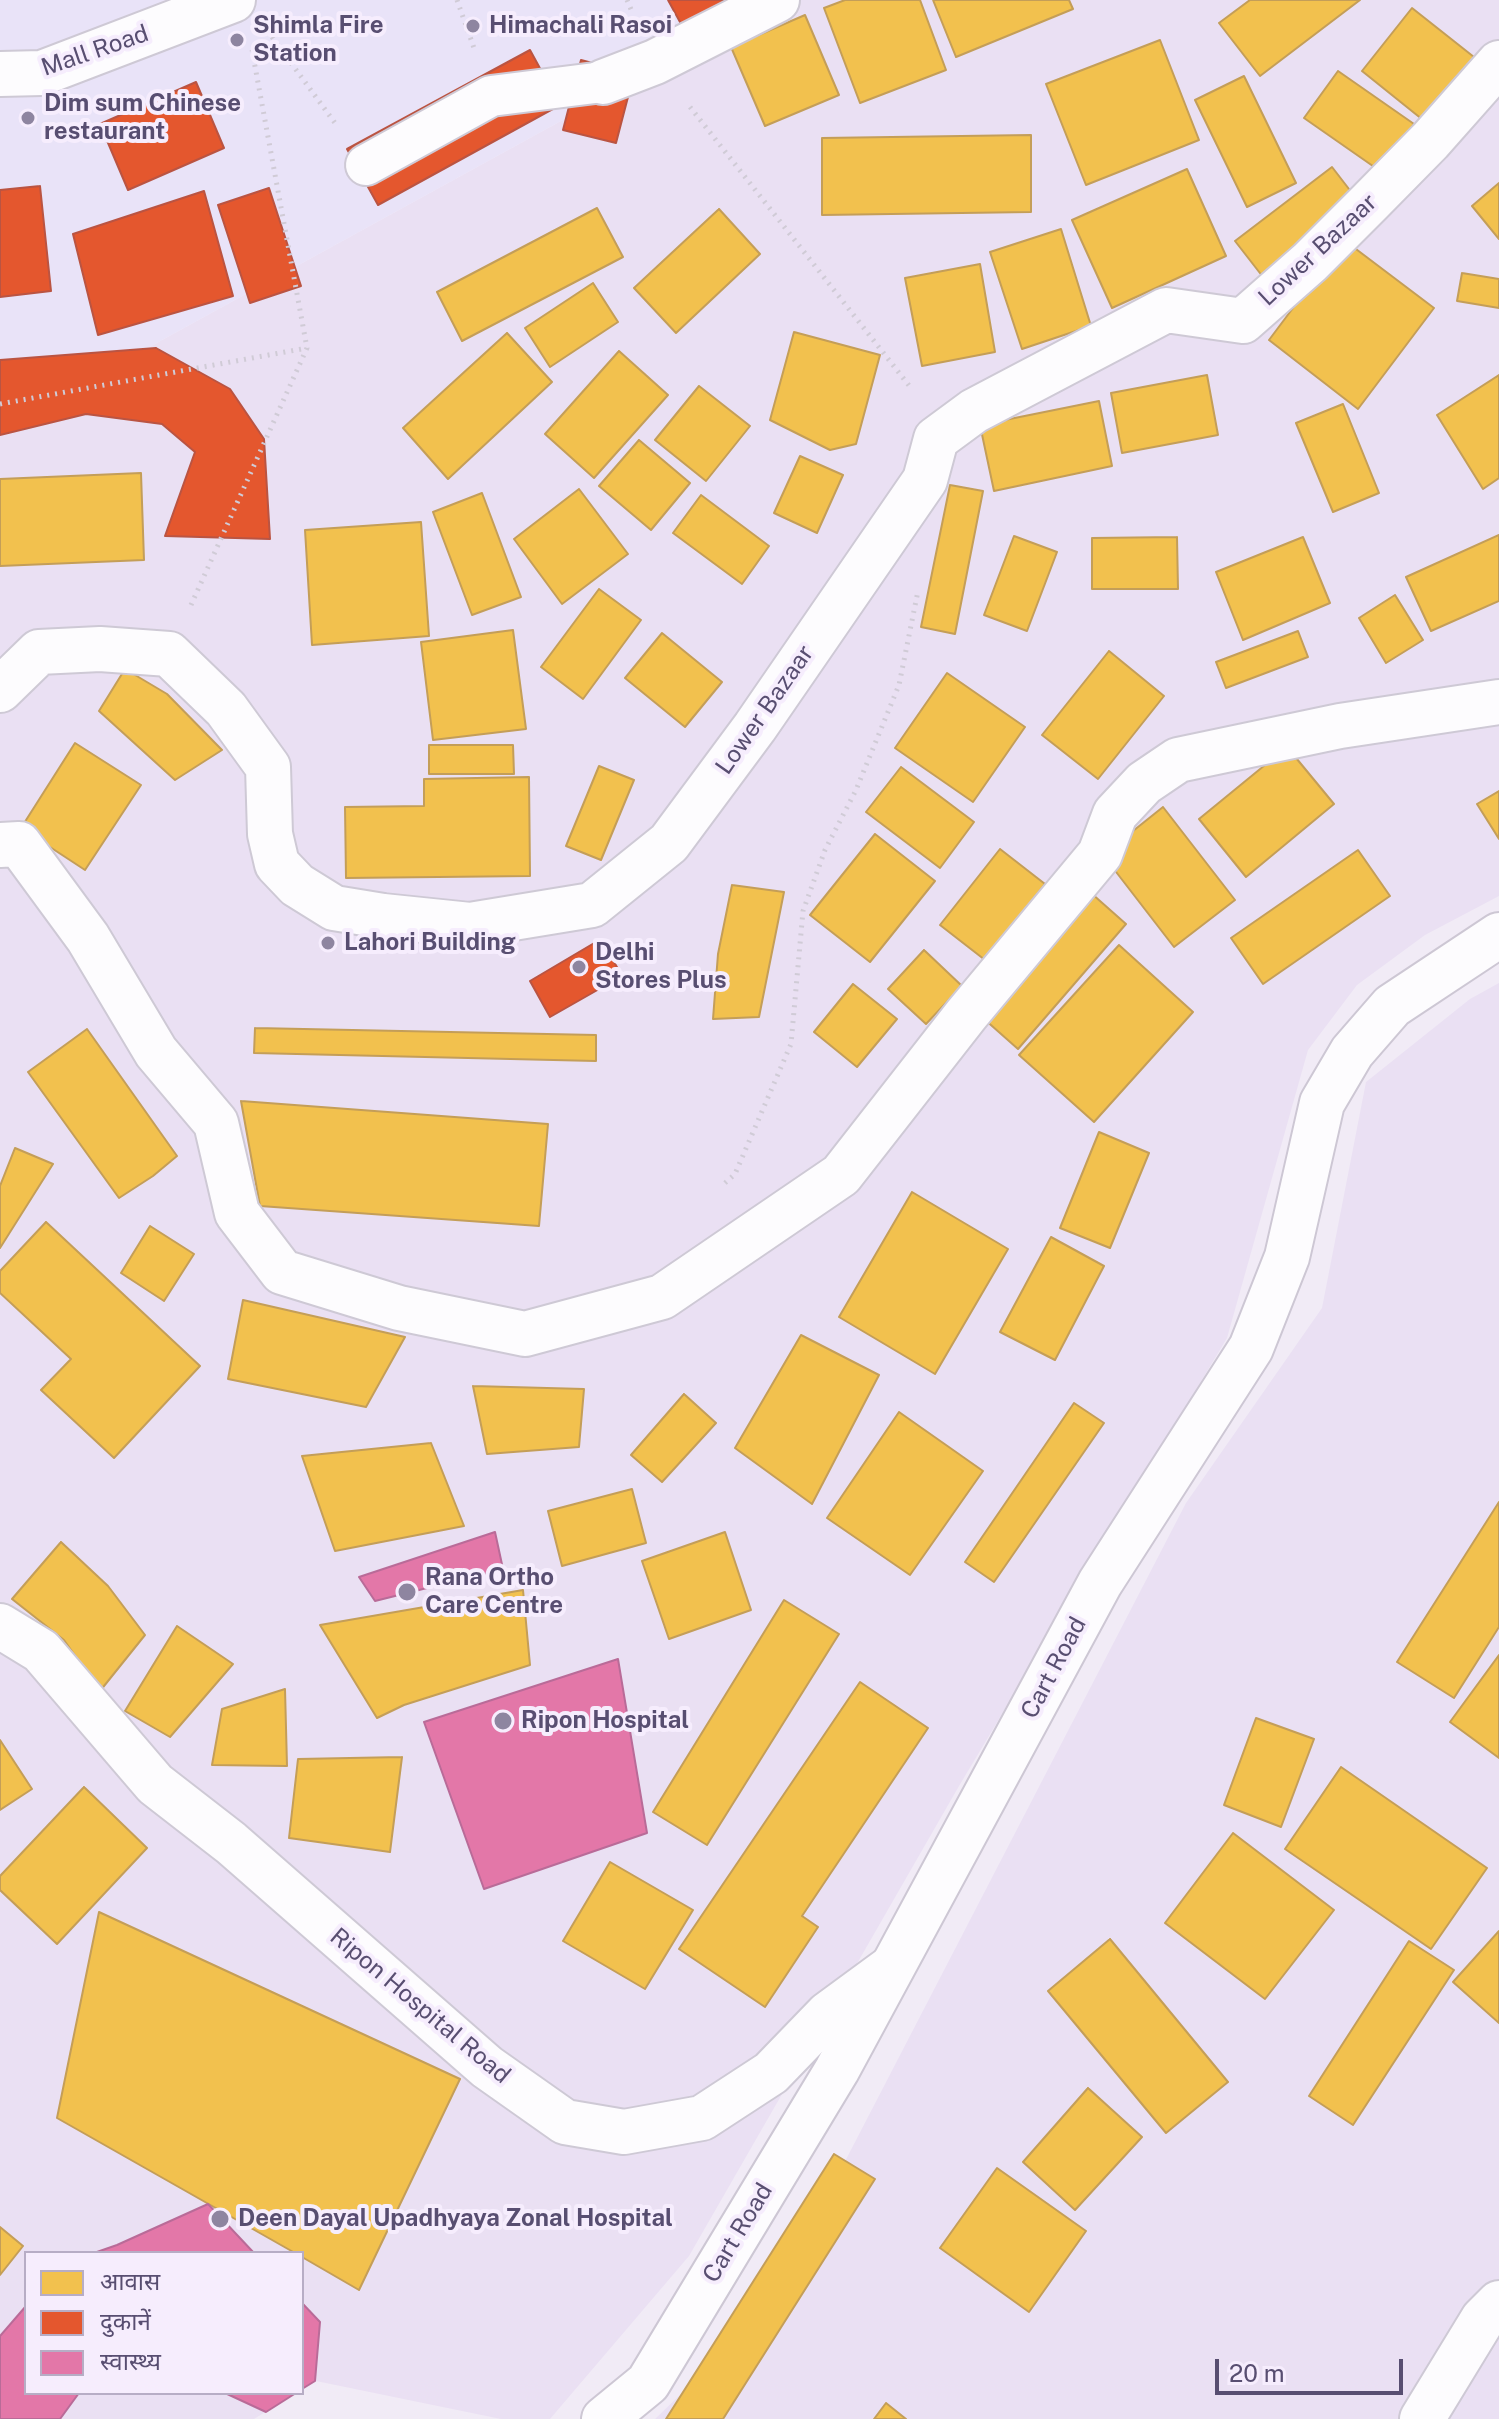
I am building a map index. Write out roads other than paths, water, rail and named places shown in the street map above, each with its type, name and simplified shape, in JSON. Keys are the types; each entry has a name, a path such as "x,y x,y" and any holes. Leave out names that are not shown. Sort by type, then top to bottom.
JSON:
{"street":[{"path":"366,165 491,96 603,82 655,62 777,0"},
{"name":"Mall Road","path":"0,74 42,73 248,13"},
{"name":"Lower Bazaar","path":"0,690 39,652 100,649 169,654 226,709 268,767 270,834 277,864 297,885 334,908 470,925 592,905 669,843 755,727 925,480 936,439 974,411 1166,310 1243,321 1310,262 1360,212 1430,141 1499,63"},
{"path":"0,845 19,844 88,938 156,1052 216,1123 237,1213 282,1272 399,1308 525,1334 662,1297 841,1175 966,1015 1100,854 1115,814 1144,783 1178,760 1340,726 1499,702"},
{"name":"Cart Road","path":"604,2419 648,2383 837,2070 1100,1583 1251,1348 1287,1257 1322,1103 1352,1052 1392,1006 1499,935"},
{"name":"Ripon Hospital Road","path":"0,1626 41,1651 155,1784 231,1843 487,2067 565,2122 624,2132 702,2118 771,2073 828,2014 892,1967"},
{"path":"1422,2419 1483,2319 1499,2303"}],"place":[{"name":"Himachali Rasoi","path":"473,26"},
{"name":"Shimla Fire Station","path":"237,40"},
{"name":"Dim sum Chinese restaurant","path":"28,118"},
{"name":"Lahori Building","path":"328,943"},
{"name":"Delhi Stores Plus","path":"579,967"},
{"name":"Rana Ortho Care Centre","path":"407,1592"},
{"name":"Ripon Hospital","path":"503,1721"},
{"name":"Deen Dayal Upadhyaya Zonal Hospital","path":"220,2219"}]}
